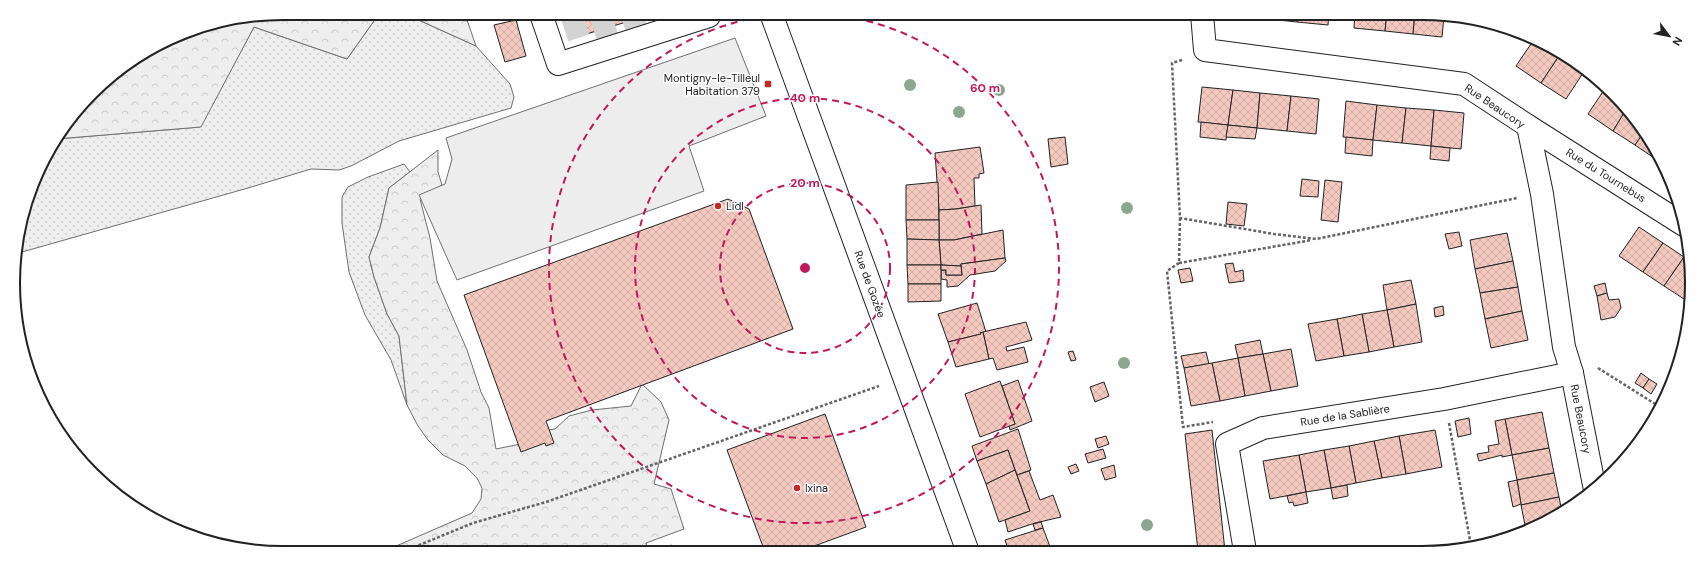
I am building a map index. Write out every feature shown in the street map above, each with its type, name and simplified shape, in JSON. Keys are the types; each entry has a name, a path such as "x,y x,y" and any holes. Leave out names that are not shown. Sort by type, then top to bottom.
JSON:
{"street":[{"path":"543,20 558,64 696,20"},
{"name":"Rue de Gozée","path":"773,20 966,546"},
{"path":"1203,20 1206,50"},
{"name":"Rue Beaucory","path":"1206,50 1464,84 1528,126 1542,194 1564,347 1572,373 1593,482"},
{"name":"Rue du Tournebus","path":"1528,126 1677,220"},
{"name":"Rue de la Sablière","path":"1234,441 1263,428 1444,399 1572,373"},
{"path":"1234,441 1227,444 1244,546"}],"path":[{"path":"1179,263 1180,218 1172,63 1206,50"},
{"path":"1234,441 1221,420 1183,427 1167,271 1179,263 1316,239 1542,194"},
{"path":"1180,218 1274,234 1316,239"},
{"path":"1564,347 1655,404"},
{"path":"417,546 473,523 554,500 904,377"},
{"path":"1444,399 1471,541"}],"green space":[{"path":"283,20 375,20 347,59 254,27 201,127 63,138 74,123 97,97 123,74 151,55 182,40 215,29 249,22"},
{"path":"375,20 419,20 476,46 510,84 514,97 511,108 399,141 351,166 339,170 311,169 22,252 25,232 34,198 47,167 63,138 200,127 254,27 347,59"},
{"path":"419,20 467,20 476,46"},
{"path":"438,150 438,172 442,185 420,199 430,238 437,281 467,350 481,392 489,408 496,449 540,440 539,431 555,429 569,416 592,410 631,406 642,384 661,402 669,420 654,484 671,489 684,529 646,543 647,546 396,546 472,513 481,499 482,488 477,478 465,466 443,455 428,440 418,426 407,405 399,336 387,314 374,277 369,257 380,228 389,188"},
{"path":"404,164 410,172 389,188 380,228 369,257 374,277 387,314 399,336 407,405 391,360 365,315 349,272 342,223 342,197 348,187 368,177"}],"shaded area":[{"path":"735,38 766,116 689,146 704,191 457,280 419,195 445,184 452,159 446,138"}],"building":[{"path":"516,20 526,56 505,62 494,25"},
{"path":"564,20 633,20 570,39"},
{"path":"1278,20 1297,20 1297,22"},
{"path":"1297,20 1328,20 1328,25 1297,22"},
{"path":"1355,20 1386,20 1385,31 1354,28"},
{"path":"1386,20 1414,20 1413,34 1385,31"},
{"path":"1414,20 1443,21 1442,37 1413,34"},
{"path":"1531,44 1558,58 1541,83 1516,66"},
{"path":"1558,58 1582,74 1566,99 1541,83"},
{"path":"1202,87 1233,90 1228,125 1198,122"},
{"path":"1233,90 1260,93 1257,128 1228,125"},
{"path":"1603,92 1623,114 1613,131 1588,114"},
{"path":"1260,93 1291,96 1287,131 1257,128"},
{"path":"1291,96 1319,99 1316,134 1287,131"},
{"path":"1346,101 1377,105 1373,140 1343,137"},
{"path":"1377,105 1406,108 1402,143 1373,140"},
{"path":"1406,108 1434,110 1431,146 1402,143"},
{"path":"1434,110 1464,113 1461,149 1431,146"},
{"path":"1623,114 1641,137 1635,145 1613,131"},
{"path":"1201,122 1228,125 1226,140 1200,137"},
{"path":"1228,125 1257,128 1255,139 1226,137"},
{"path":"1065,137 1068,164 1051,167 1048,139"},
{"path":"1346,137 1373,140 1372,156 1345,153"},
{"path":"1641,137 1653,157 1635,145"},
{"path":"1431,146 1450,148 1449,161 1430,159"},
{"path":"980,147 984,173 979,174 979,178 974,178 975,206 939,210 935,153"},
{"path":"1302,179 1319,181 1318,197 1300,196"},
{"path":"1325,180 1342,182 1338,222 1321,220"},
{"path":"938,182 939,220 906,220 906,185"},
{"path":"728,199 749,209 793,329 546,421 554,443 546,446 545,443 521,452 464,295"},
{"path":"1228,202 1247,204 1244,226 1226,224"},
{"path":"981,205 982,234 954,240 939,240 939,210"},
{"path":"906,220 939,220 939,240 907,239"},
{"path":"1639,227 1663,243 1643,272 1619,256"},
{"path":"1003,230 1005,258 961,264 961,266 941,265 939,240 954,240"},
{"path":"1459,232 1462,246 1449,249 1445,234"},
{"path":"1507,233 1513,261 1475,269 1470,240"},
{"path":"907,239 939,240 941,265 907,265"},
{"path":"1663,243 1683,257 1664,286 1643,272"},
{"path":"1005,258 1006,261 995,271 970,275 958,286 947,287 947,280 941,279 941,270 946,270 946,275 962,275 961,264"},
{"path":"1684,258 1684,299 1664,286"},
{"path":"1513,261 1518,287 1480,293 1475,269"},
{"path":"1233,263 1235,272 1243,270 1244,281 1229,283 1225,264"},
{"path":"907,265 941,265 941,284 908,284"},
{"path":"941,265 961,266 962,275 946,275 946,270 941,270"},
{"path":"1190,268 1193,281 1181,283 1178,270"},
{"path":"1411,280 1416,304 1387,310 1383,285"},
{"path":"1605,283 1607,293 1597,296 1594,286"},
{"path":"908,284 941,284 941,301 908,302"},
{"path":"1518,287 1522,311 1485,319 1480,293"},
{"path":"1607,293 1609,300 1619,299 1621,308 1615,317 1601,320 1597,296"},
{"path":"977,303 986,332 948,342 938,314"},
{"path":"1416,304 1422,342 1394,347 1387,310"},
{"path":"1443,306 1444,315 1435,317 1434,308"},
{"path":"1387,310 1394,347 1369,352 1362,314"},
{"path":"1522,311 1528,340 1491,348 1485,319"},
{"path":"1362,314 1369,352 1344,356 1337,319"},
{"path":"1337,319 1344,356 1316,361 1308,324"},
{"path":"1026,322 1032,340 1006,347 1007,351 1024,347 1028,362 997,370 993,358 989,359 983,332"},
{"path":"983,332 989,359 956,367 948,342 981,334 980,333"},
{"path":"1260,340 1263,354 1238,358 1235,345"},
{"path":"1291,349 1298,386 1271,391 1263,354"},
{"path":"1073,351 1076,360 1071,361 1068,352"},
{"path":"1206,352 1209,364 1184,368 1181,356"},
{"path":"1263,354 1271,391 1245,396 1238,358"},
{"path":"1238,358 1245,396 1220,401 1212,363"},
{"path":"1212,363 1220,401 1191,406 1184,368"},
{"path":"1641,373 1649,379 1643,388 1635,383"},
{"path":"1649,379 1657,384 1651,394 1643,388"},
{"path":"1018,380 1032,421 1010,430 1009,426 1015,424 1002,386"},
{"path":"1000,381 1015,424 980,437 965,394"},
{"path":"1104,382 1109,396 1095,402 1090,387"},
{"path":"1542,412 1549,448 1512,455 1505,419"},
{"name":"Ixina","path":"825,414 866,527 814,546 763,546 727,450"},
{"path":"1469,418 1471,434 1458,437 1455,421"},
{"path":"1505,419 1512,455 1502,457 1502,455 1479,461 1477,454 1489,452 1488,446 1499,444 1495,421"},
{"path":"1018,429 1031,470 1017,475 1008,450 977,461 972,446"},
{"path":"1212,430 1224,546 1197,546 1185,434"},
{"path":"1435,430 1442,467 1406,474 1399,436"},
{"path":"1106,436 1109,444 1098,448 1095,439"},
{"path":"1399,436 1406,474 1382,478 1374,441"},
{"path":"1374,441 1382,478 1356,483 1349,446"},
{"path":"1349,446 1356,483 1331,488 1324,450"},
{"path":"1549,448 1554,473 1517,480 1512,455"},
{"path":"1103,449 1106,458 1088,463 1085,454"},
{"path":"1008,450 1015,470 986,484 977,461"},
{"path":"1324,450 1331,488 1306,492 1299,455"},
{"path":"1299,455 1306,492 1270,499 1263,461"},
{"path":"1076,464 1079,471 1071,474 1068,467"},
{"path":"1114,465 1116,477 1105,480 1101,469"},
{"path":"1015,470 1030,511 999,522 986,484"},
{"path":"1029,471 1040,500 1053,495 1061,517 1035,523 1008,532 1005,520 1030,511 1017,475"},
{"path":"1554,473 1559,497 1521,505 1517,480"},
{"path":"1517,480 1521,504 1513,507 1508,482"},
{"path":"1347,485 1348,496 1333,499 1331,488"},
{"path":"1306,492 1308,503 1294,506 1293,502 1289,503 1287,496"},
{"path":"1559,497 1561,507 1525,525 1521,505"},
{"path":"1041,522 1043,528 1035,530 1033,524"},
{"path":"1043,528 1050,546 1007,546 1005,540"}],"tunnel":[{"path":"573,20 585,57"},
{"path":"602,20 611,48"},
{"path":"633,20 640,38"}],"place":[{"name":"Montigny-le-Tilleul Habitation 379","path":"768,84"},
{"name":"Lidl","path":"718,206"},
{"name":"Ixina","path":"797,488"}]}
